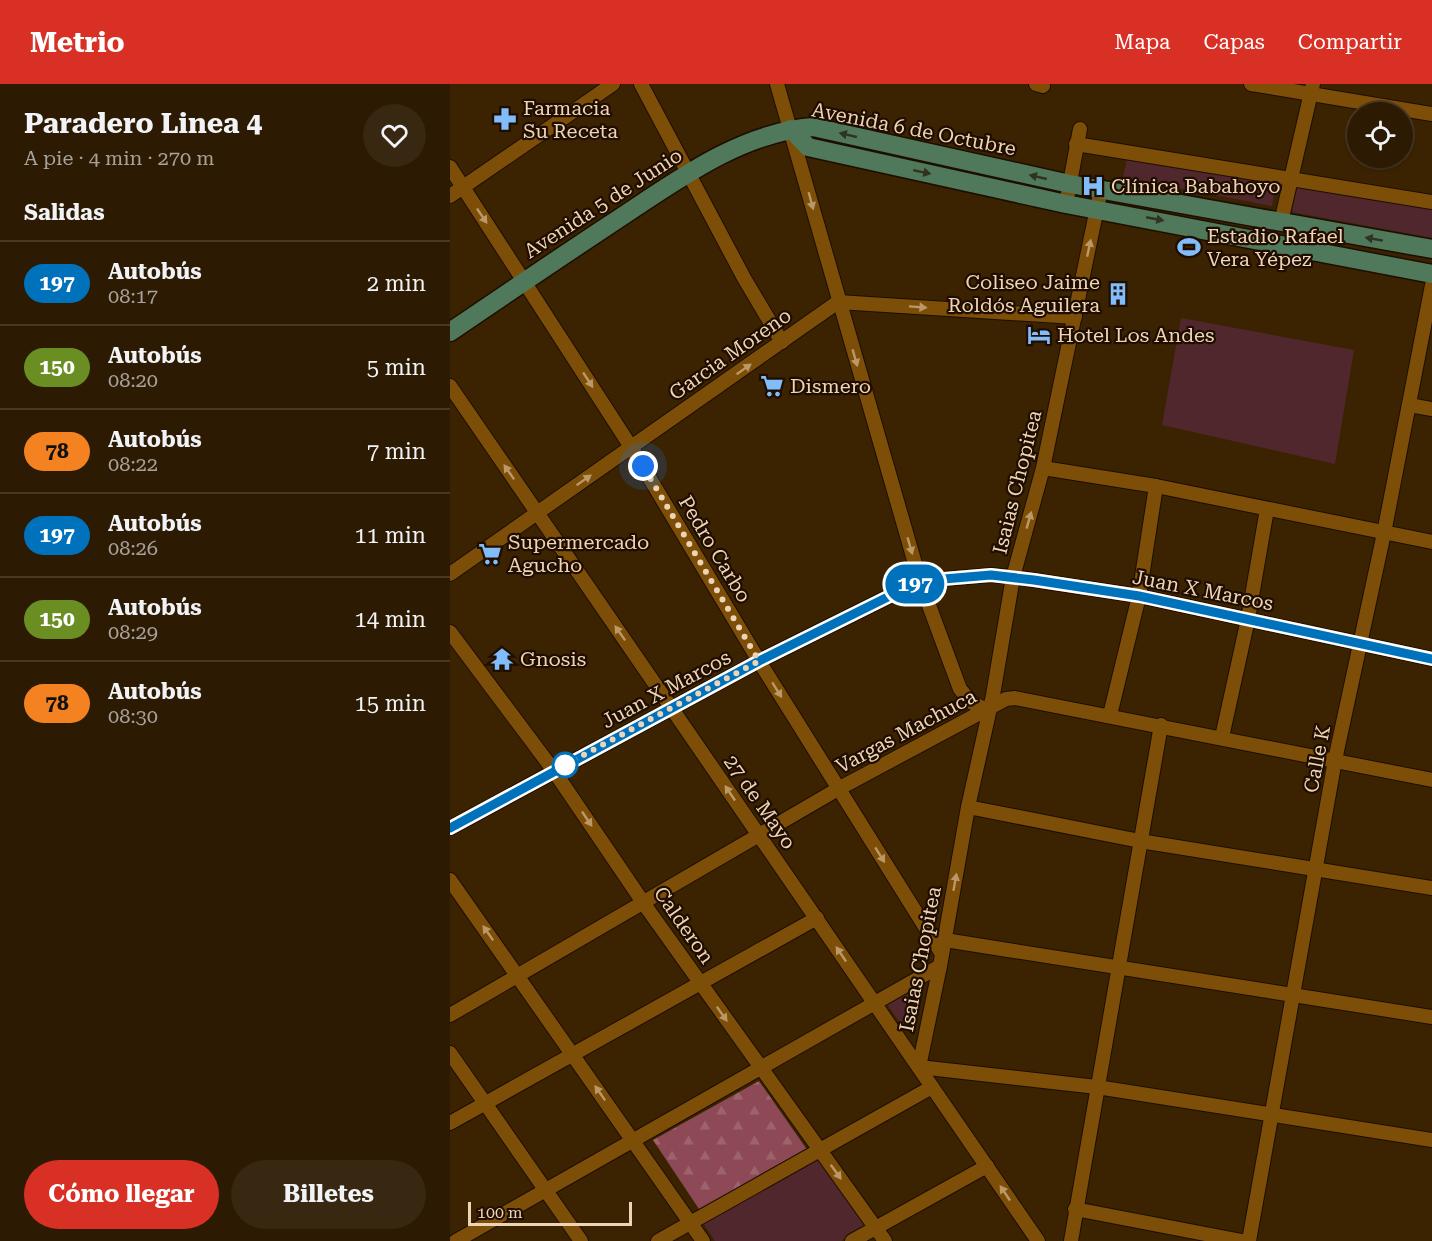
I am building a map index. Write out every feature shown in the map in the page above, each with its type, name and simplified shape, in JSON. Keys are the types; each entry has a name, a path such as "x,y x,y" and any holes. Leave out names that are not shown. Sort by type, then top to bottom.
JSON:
{"main road":[{"name":"Avenida 6 de Octubre","path":"791,129 813,127 1070,184 1432,249"},
{"name":"Avenida 5 de Junio","path":"450,332 690,172 762,136 791,129"},
{"name":"Avenida 6 de Octubre","path":"791,129 808,147 1066,204 1432,274"}],"street":[{"path":"450,196 613,84"},
{"path":"641,84 690,172 733,259 782,342"},
{"path":"777,84 920,581 960,689 971,702 988,711"},
{"path":"1251,84 1311,89 1432,114"},
{"path":"1281,222 1293,178 1311,89"},
{"path":"1066,204 1080,129"},
{"path":"1076,144 1432,202"},
{"name":"Pedro Carbo","path":"450,167 632,447 941,960"},
{"name":"Isaias Chopitea","path":"919,1067 945,939 968,807 993,695 1013,577 1043,468 1101,189"},
{"name":"Calle K","path":"1249,1241 1295,994 1335,760 1384,533 1432,285"},
{"path":"838,302 1075,317"},
{"name":"Garcia Moreno","path":"450,574 838,302"},
{"name":"27 de Mayo","path":"450,386 1038,1241"},
{"path":"1408,405 1432,409"},
{"path":"1043,468 1156,486 1432,542"},
{"path":"1110,715 1139,596 1156,486"},
{"path":"1222,737 1248,619 1267,509"},
{"name":"Juan X Marcos","path":"450,828 759,661 920,581 991,575 1139,596 1432,659"},
{"name":"Calderon","path":"450,632 554,771 700,983 885,1241"},
{"name":"Vargas Machuca","path":"450,1015 519,977 838,789 988,711 1006,699 1016,698 1110,715 1432,780"},
{"path":"1071,1241 1096,1087 1161,725"},
{"path":"968,807 1140,841 1316,872 1432,888"},
{"path":"450,880 703,1241"},
{"path":"450,1123 816,918"},
{"path":"945,939 1432,1017"},
{"path":"456,1241 761,1068 941,960"},
{"path":"450,1053 580,1241"},
{"path":"919,1067 1096,1087 1273,1113 1432,1140"},
{"path":"658,1241 932,1087"},
{"path":"852,1241 987,1166"},
{"path":"1075,1209 1242,1241"}],"shaded area":[{"path":"1127,159 1276,183 1272,206 1123,177"},
{"path":"1297,186 1432,208 1432,238 1292,212"},
{"path":"1181,318 1354,350 1335,464 1162,425"},
{"path":"919,988 907,1033 887,1004"},
{"path":"815,1156 867,1226 841,1241 715,1241 701,1220"}],"green space":[{"path":"759,1081 808,1151 701,1212 653,1140"}],"bus line":[{"name":"197","path":"450,828 759,661 920,581 991,575 1034,580 1139,596 1432,659"}],"place":[{"name":"Farmacia Su Receta","path":"505,119"},
{"name":"Clínica Babahoyo","path":"1093,186"},
{"name":"Estadio Rafael Vera Yépez","path":"1189,247"},
{"name":"Coliseo Jaime Roldós Aguilera","path":"1118,294"},
{"name":"Hotel Los Andes","path":"1039,335"},
{"name":"Dismero","path":"772,386"},
{"name":"Supermercado Agucho","path":"490,554"},
{"name":"Gnosis","path":"502,659"}],"route":[{"path":"565,765 759,661 643,466"}]}
